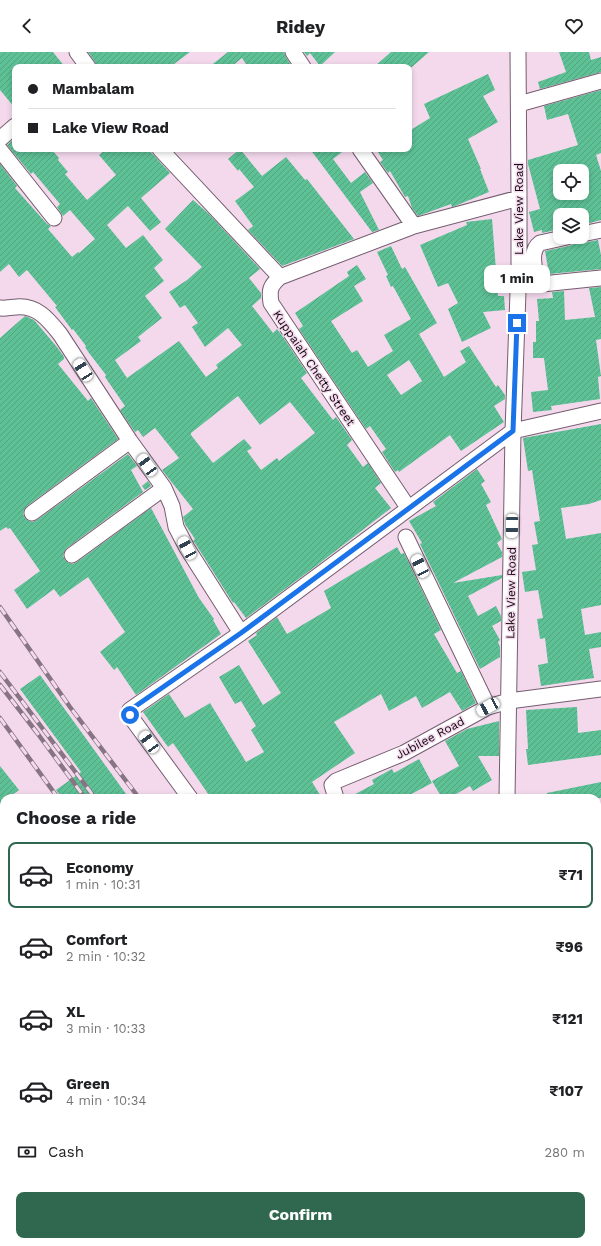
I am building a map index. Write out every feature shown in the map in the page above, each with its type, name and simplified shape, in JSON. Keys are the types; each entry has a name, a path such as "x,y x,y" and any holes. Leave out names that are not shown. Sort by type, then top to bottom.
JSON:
{"street":[{"path":"77,52 84,64"},
{"path":"293,52 301,64"},
{"name":"Lake View Road","path":"507,794 513,431 518,292 520,283 518,52"},
{"path":"519,104 601,81"},
{"path":"0,139 12,129"},
{"path":"0,150 54,218"},
{"path":"163,152 280,277 414,226 519,198"},
{"path":"362,152 414,226"},
{"path":"589,233 601,230"},
{"path":"537,281 534,250 540,243 553,240"},
{"path":"519,264 535,263"},
{"name":"Kuppaiah Chetty Street","path":"280,277 272,284 269,292 271,303 405,503"},
{"path":"520,283 537,281 542,284 601,278"},
{"path":"0,308 27,307 39,312 60,334 130,441 164,488 172,506 176,527 187,548 241,633"},
{"path":"187,794 133,720 130,715 130,710 241,633 513,431 601,411"},
{"path":"32,512 130,441"},
{"path":"72,555 164,488"},
{"path":"406,537 488,707"},
{"name":"Jubilee Road","path":"334,791 336,781 404,753 488,707 509,701 601,689"}],"building":[{"path":"0,52 53,52 63,64 12,64 12,104 0,90"},
{"path":"88,52 190,52 174,64 96,64"},
{"path":"228,52 284,52 290,64 246,64 242,58 235,64 213,64"},
{"path":"304,52 335,52 322,64 318,64 310,53 307,56"},
{"path":"391,52 429,52 412,67 412,64 377,64"},
{"path":"559,52 589,52 591,60 601,57 601,72 540,89 538,82 566,72"},
{"path":"488,74 495,90 483,96 498,122 468,139 489,192 455,206 452,207 451,204 418,216 412,208 408,196 405,197 390,171 388,173 380,162 383,160 378,152 412,152 412,129 430,118 424,104"},
{"path":"601,90 601,153 596,155 601,171 601,220 589,223 589,208 553,208 553,231 542,233 542,230 534,232 529,212 540,209 528,160 578,145 568,114 547,120 544,106"},
{"path":"12,141 12,151 7,145"},
{"path":"13,152 54,152 68,172 65,174 87,200 116,175 99,155 102,152 151,152 170,173 141,198 161,222 150,231 128,206 107,225 126,248 143,235 163,260 154,268 164,281 145,296 162,318 138,337 141,341 115,360 127,378 179,341 206,377 218,368 216,365 242,345 228,328 205,347 192,327 198,323 185,305 180,308 169,292 187,280 202,267 165,229 193,200 209,214 260,269 249,278 261,293 261,298 252,306 273,333 277,329 283,337 307,373 301,378 333,420 336,417 352,440 347,445 363,467 368,463 381,483 375,488 391,508 246,618 234,602 233,603 193,541 195,539 185,524 183,517 193,509 162,470 179,458 155,428 143,437 138,430 135,432 120,410 125,406 105,377 106,375 89,353 85,347 86,346 55,307 57,306 27,270 19,277 9,264 0,272 0,164 17,186 15,188 47,224 51,226 48,229 72,257 95,239 70,210 63,216 57,207 60,204 33,172 31,174","holes":["238,396 260,425 290,402 315,433 279,461 277,458 261,470 247,451 252,448 244,439 213,463 191,435 191,433"]},
{"path":"236,152 242,152 262,176 286,157 305,180 307,179 354,239 282,266 248,230 253,226 235,201 254,187 239,169 238,171 228,159"},
{"path":"312,152 342,152 333,159 351,183 365,172 373,183 360,192 379,230 372,232"},
{"path":"492,219 498,296 504,296 505,310 483,312 491,328 462,342 448,309 458,303 448,283 438,287 420,245 467,225 466,222"},
{"path":"598,240 601,255 601,269 549,274 545,251 573,244 589,244 589,242"},
{"path":"391,246 402,269 405,267 437,323 419,334 444,377 466,362 460,351 469,346 496,387 498,385 505,395 505,399 494,406 504,422 461,451 450,435 399,472 398,470 395,472 382,452 386,449 370,426 366,429 299,329 303,326 295,313 349,276 347,272 357,265 366,279 354,286 363,301 331,321 352,353 357,350 368,367 393,351 384,335 411,319 393,286 391,287 386,276 388,275 377,252","holes":["409,360 422,381 401,395 387,375"]},
{"path":"601,287 601,339 596,340 601,376 598,377 600,399 551,406 552,410 533,412 531,392 548,390 544,358 533,358 533,342 536,342 536,321 539,321 537,299 553,298 552,292 564,291 565,320 595,317 589,288"},
{"path":"25,316 34,320 57,347 64,357 64,359 58,364 88,401 91,398 118,439 27,506 23,514 25,518 33,522 37,520 128,454 137,466 131,470 143,492 67,548 63,556 65,560 73,564 77,562 151,508 199,598 214,619 213,620 221,634 136,695 117,667 114,670 100,652 125,632 88,577 60,597 54,589 27,609 14,590 40,571 10,528 8,529 6,527 0,531 0,338"},
{"path":"601,424 601,500 589,504 561,508 566,539 601,533 601,605 581,609 585,635 601,632 601,647 589,649 594,678 541,686 538,665 548,663 545,638 540,639 537,619 543,618 538,590 525,592 522,572 536,570 532,545 538,544 534,522 540,521 532,470 528,471 523,438"},
{"path":"477,469 485,481 481,484 491,502 486,505 502,539 497,543 502,552 502,557 453,583 502,575 502,578 468,596 478,616 496,606 501,616 501,621 492,626 500,640 498,642 500,647 500,657 480,669 420,544 422,543 409,521 436,506 433,502"},
{"path":"148,481 151,486 145,490 142,486"},
{"path":"397,547 401,554 404,553 441,630 434,634 457,673 461,671 476,703 462,711 450,692 422,708 416,696 389,711 381,694 334,722 355,753 312,782 320,794 208,794 173,743 168,747 143,712 169,694 185,718 210,703 246,762 264,752 251,730 256,726 241,701 235,704 219,677 239,665 263,705 281,693 248,641 277,617 287,634 331,608 324,591"},
{"path":"40,675 126,794 59,794 56,790 81,772 20,689"},
{"path":"577,707 578,733 601,730 601,755 528,765 526,749 528,749 526,710"},
{"path":"499,721 499,756 478,756 492,780 473,791 470,786 456,794 440,794 432,781 459,766 445,741 467,729"},
{"path":"419,759 432,783 411,794 355,794 374,784 372,780 392,769 394,773"},
{"path":"0,766 19,790 14,794 0,794"},
{"path":"601,782 601,794 547,793"}],"railway":[{"path":"0,607 70,707 136,794"},
{"path":"0,672 92,794"},
{"path":"0,685 82,794"},
{"path":"0,718 55,794"}],"route":[{"path":"130,715 130,710 241,633 513,431 517,323"}]}
